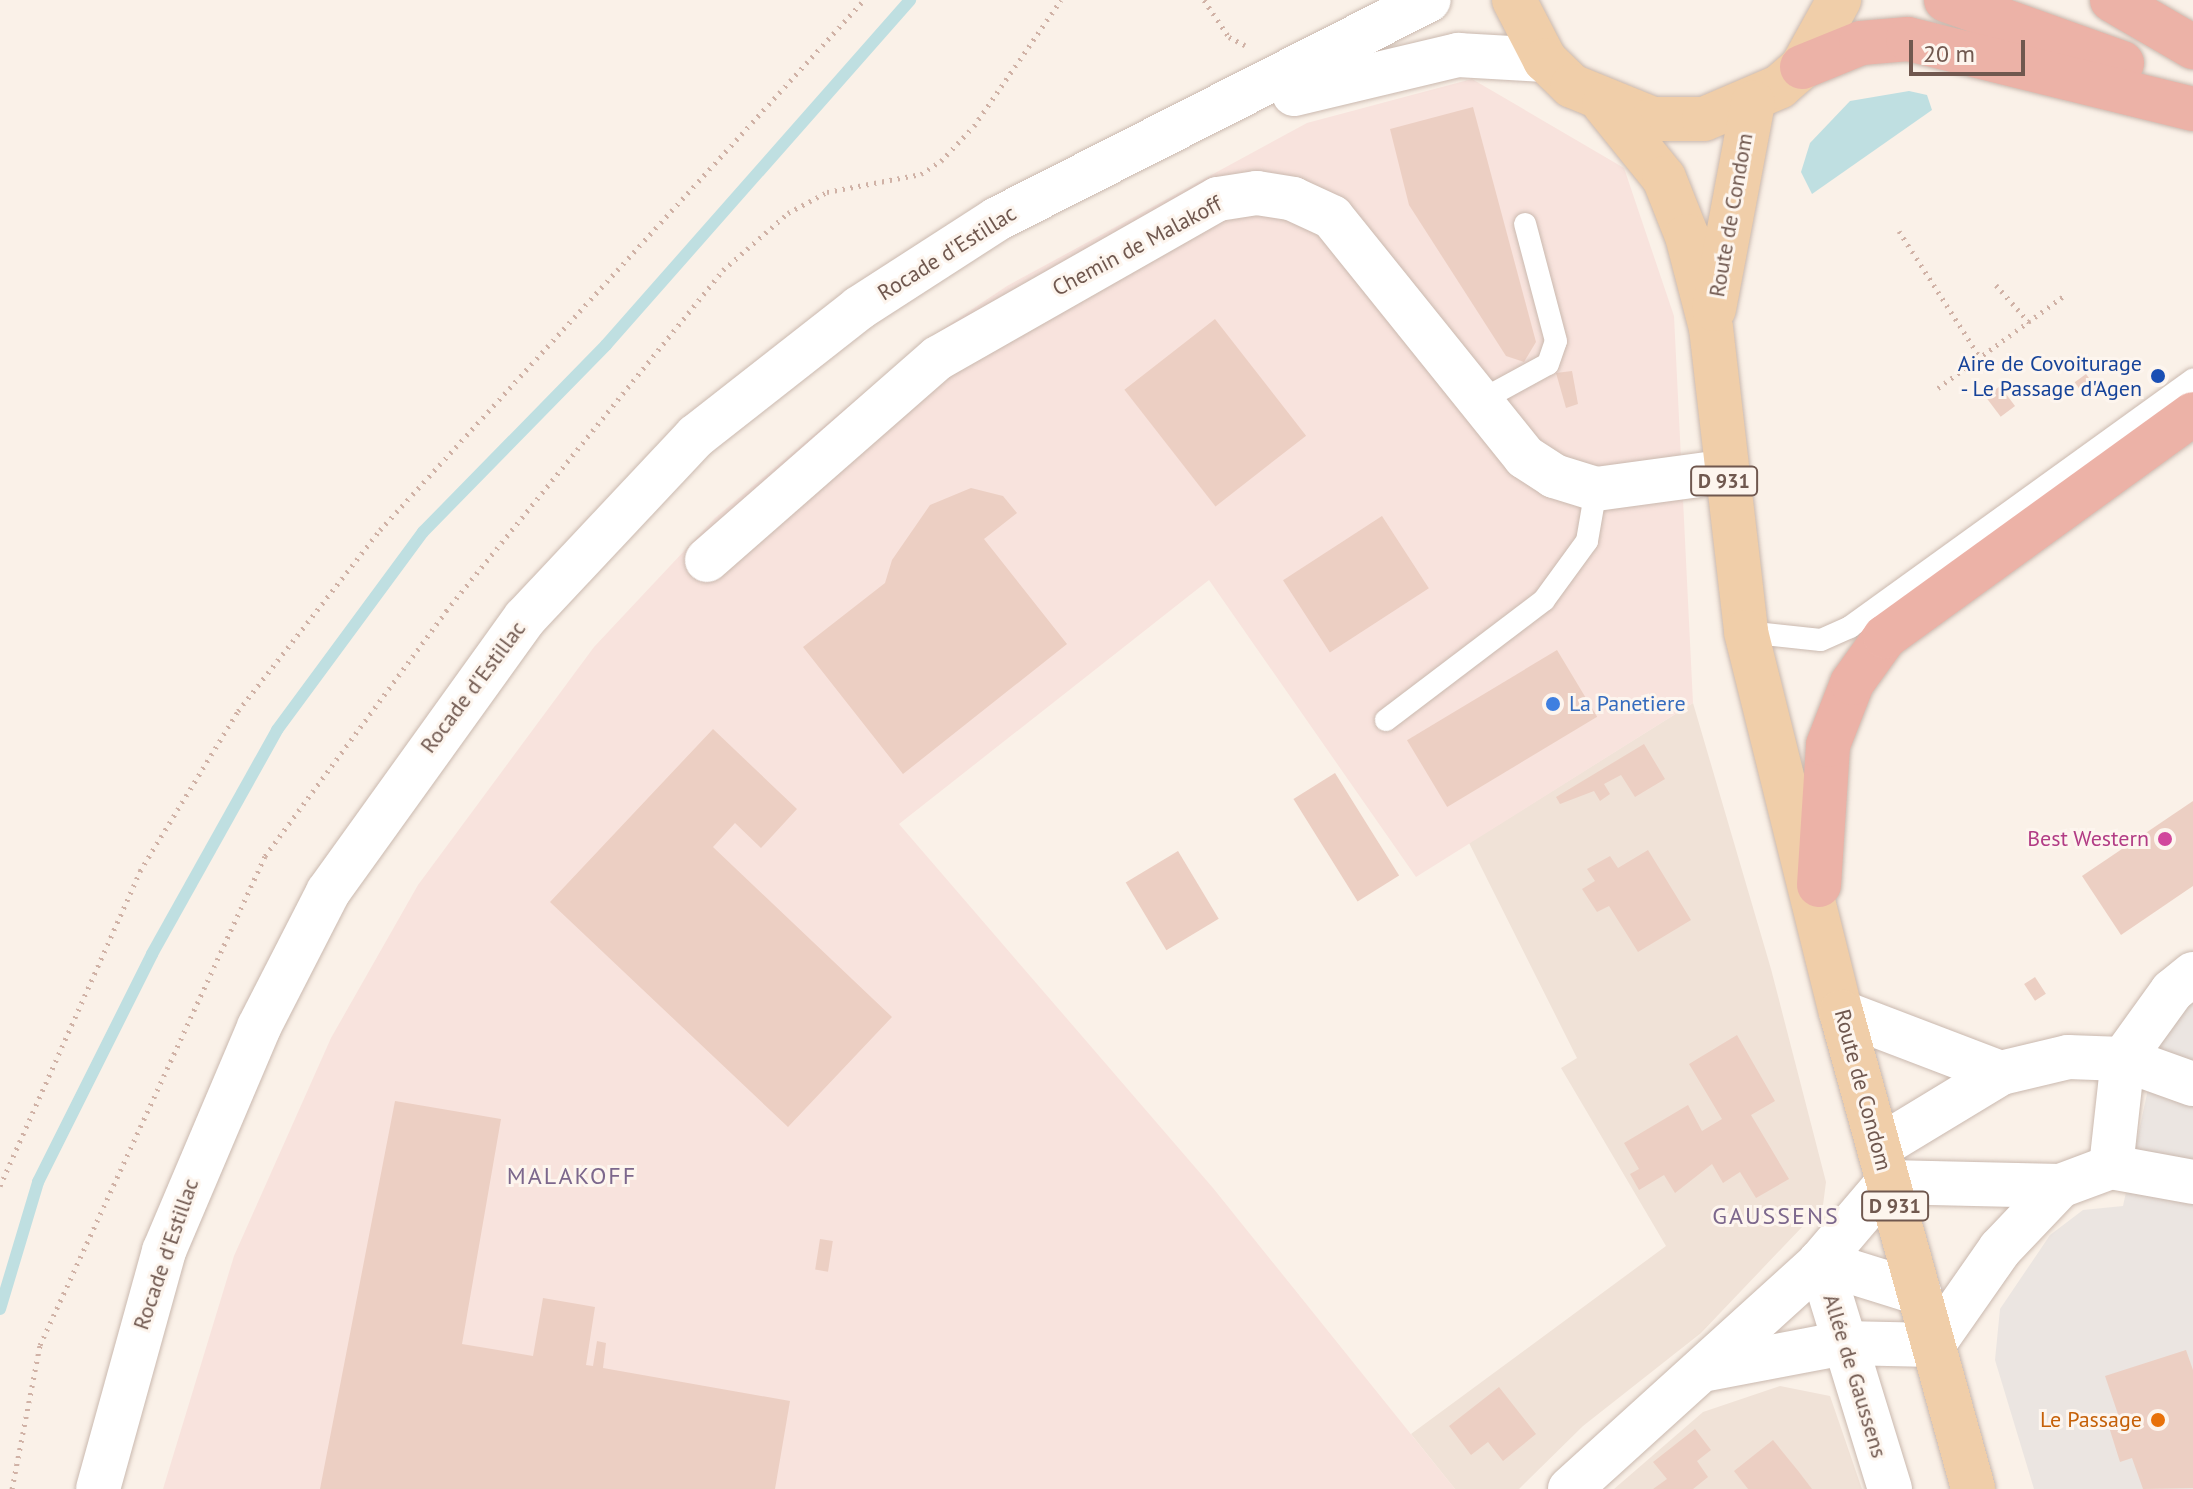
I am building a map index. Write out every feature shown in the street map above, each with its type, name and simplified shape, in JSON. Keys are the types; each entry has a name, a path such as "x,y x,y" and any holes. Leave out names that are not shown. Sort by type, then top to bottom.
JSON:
{"highway":[{"path":"1946,0 2193,84"},
{"path":"2112,0 2193,47"},
{"path":"1802,67 1861,43 1908,39 2193,109"},
{"path":"1815,894 1828,745 1852,683 1885,637 2193,414"}],"main road":[{"path":"1514,0 1545,60 1604,104 1665,119 1704,119 1753,103 1802,67 1839,0"},
{"name":"Route de Condom","path":"1711,328 1753,103"},
{"name":"Route de Condom","path":"1604,104 1664,178 1711,328 1722,472 1746,632 1815,894 1841,1012 1973,1489"}],"street":[{"name":"Rocade d'Estillac","path":"98,1489 164,1251 259,1027 328,892 525,618 696,436 859,308 997,219 1429,0"},
{"name":"Rocade d'Estillac","path":"1162,135 1393,67 1495,53 1545,60"},
{"name":"Chemin de Malakoff","path":"707,560 938,358 1218,199 1277,194 1332,217 1525,457 1554,476 1596,489 1722,472"},
{"path":"2111,1167 2123,1059 2172,991 2193,974"},
{"path":"1841,1012 2001,1073"},
{"path":"1570,1489 1705,1370 1820,1262 1883,1164 2001,1073 2068,1057 2123,1059 2193,1084"},
{"path":"1883,1164 2060,1186"},
{"path":"1705,1370 1844,1343 1933,1345 2000,1249 2060,1186 2111,1167 2193,1182"},
{"path":"1820,1262 1919,1293"},
{"name":"Allée de Gaussens","path":"1820,1262 1890,1489"}],"lane":[{"path":"2103,86 2150,116 2193,131"},
{"path":"1480,401 1548,364 1556,341 1525,224"},
{"path":"1746,632 1821,640 1850,627 2193,380"},
{"path":"1386,720 1544,600 1587,541 1596,489"}],"path":[{"path":"0,1186 140,871 238,711 411,494 864,0"},
{"path":"1204,0 1229,37"},
{"path":"1899,231 1980,357"},
{"path":"1996,285 2029,322"},
{"path":"1938,388 2065,295"}],"shaded area":[{"path":"1472,79 1624,168 1674,316 1693,703 1416,877 1209,580 899,824 1213,1188 1455,1489 163,1489 234,1256 331,1038 418,885 594,647 715,518 929,338 1007,286 1307,123"},
{"path":"1693,703 1771,969 1826,1182 1823,1205 1701,1333 1583,1426 1519,1489 1455,1489 1411,1434 1666,1246 1561,1068 1577,1058 1469,843"},
{"path":"2193,997 2193,1489 2034,1489 1995,1360 2000,1309 2050,1235 2083,1210 2123,1206 2157,1047"},
{"path":"1780,1386 1830,1396 1862,1489 1614,1489 1703,1412"}],"water":[{"path":"1909,91 1927,95 1932,110 1812,194 1801,172 1810,143 1850,101"}],"building":[{"path":"1473,107 1536,342 1524,362 1506,356 1409,205 1390,129"},
{"path":"1215,319 1306,436 1215,506 1124,390"},
{"path":"1572,371 1578,404 1566,408 1556,373"},
{"path":"2086,374 2097,389 2086,398 2075,382"},
{"path":"2000,386 2015,406 2001,417 1986,397"},
{"path":"971,488 1003,496 1017,513 984,539 1067,644 903,774 803,647 885,583 892,560 930,505"},
{"path":"1382,516 1429,588 1330,652 1283,580"},
{"path":"1557,650 1597,717 1447,807 1407,740"},
{"path":"713,729 797,809 761,848 735,823 713,847 892,1017 788,1127 550,902"},
{"path":"1644,744 1665,779 1635,797 1621,775 1604,784 1610,794 1600,801 1594,791 1560,804 1556,797"},
{"path":"1335,773 1399,876 1358,902 1293,799"},
{"name":"Best Western","path":"2193,801 2193,886 2121,935 2082,876"},
{"path":"1648,850 1691,920 1638,952 1609,906 1597,912 1582,889 1595,881 1587,869 1610,856 1618,868"},
{"path":"1178,851 1219,919 1166,950 1126,882"},
{"path":"2035,977 2046,994 2035,1001 2024,984"},
{"path":"1737,1035 1775,1101 1751,1115 1789,1179 1756,1198 1740,1172 1723,1183 1712,1164 1675,1193 1664,1175 1639,1190 1630,1174 1639,1169 1624,1143 1688,1105 1702,1131 1722,1119 1689,1064"},
{"path":"395,1101 501,1119 462,1344 533,1356 543,1298 595,1307 586,1365 593,1366 597,1341 606,1343 603,1368 790,1401 775,1489 320,1489"},
{"path":"820,1239 833,1241 828,1272 815,1270"},
{"path":"2186,1350 2193,1370 2193,1488 2143,1489 2132,1458 2120,1462 2109,1427 2121,1423 2105,1376"},
{"path":"1499,1387 1536,1434 1503,1461 1488,1442 1471,1455 1449,1426"},
{"path":"1695,1429 1711,1450 1697,1461 1708,1477 1693,1489 1653,1489 1667,1479 1653,1462"},
{"path":"1773,1440 1812,1489 1748,1489 1734,1471"}],"waterway":[{"path":"0,1309 38,1182 152,954 277,730 423,532 606,345 910,0"}],"place":[{"name":"Aire de Covoiturage - Le Passage d'Agen","path":"2158,376"},
{"name":"La Panetiere","path":"1553,704"},
{"name":"Best Western","path":"2165,839"},
{"name":"Le Passage","path":"2158,1420"}],"district":[{"name":"MALAKOFF","path":"572,1176"},
{"name":"GAUSSENS","path":"1776,1216"}]}
